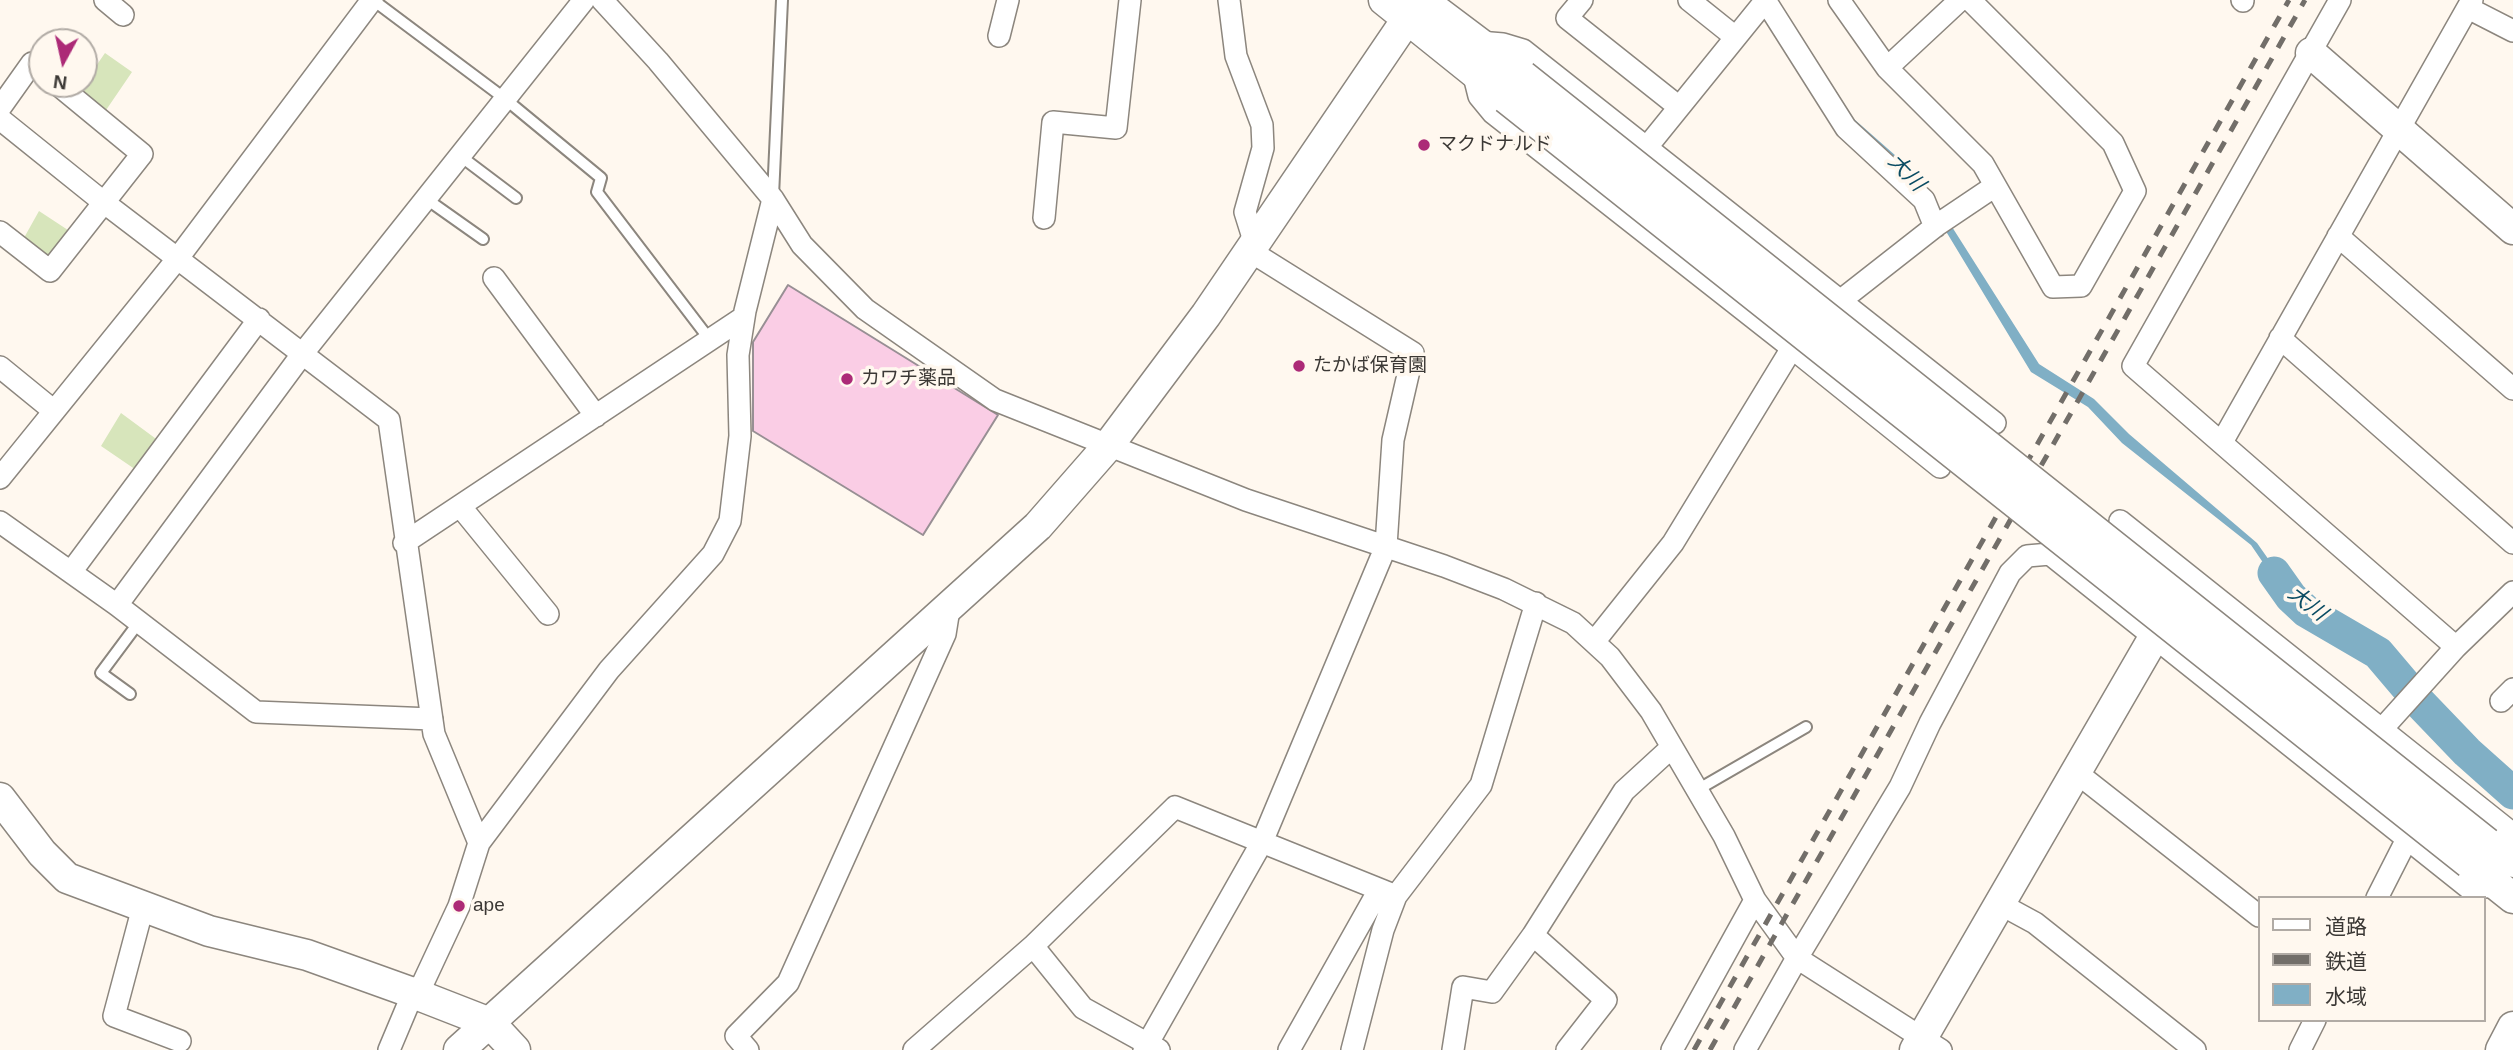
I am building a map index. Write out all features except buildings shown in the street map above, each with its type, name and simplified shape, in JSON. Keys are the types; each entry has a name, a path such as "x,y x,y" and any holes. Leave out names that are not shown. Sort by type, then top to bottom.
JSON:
{"street":[{"path":"105,0 123,15"},
{"path":"0,478 178,258 372,0"},
{"path":"117,605 303,352 584,0"},
{"path":"602,0 659,61 773,199 802,245 865,309 995,400 1246,500 1386,546 1535,603 1573,623 1610,657 1651,711 1697,790 1755,900 1797,958 1926,1046 2000,904 2153,639"},
{"path":"999,36 1008,0"},
{"path":"1044,218 1053,122 1116,128 1130,0"},
{"path":"1033,946 1083,1008 1150,1048 1262,842 1386,546 1393,440 1413,353 1252,247 1245,212 1263,148 1262,125 1236,56 1229,0"},
{"path":"1582,0 1567,18 1679,107"},
{"path":"1689,0 1734,36"},
{"path":"1647,147 1765,0 1846,128 1924,200 1940,223"},
{"path":"1839,0 1887,68 1983,164 2053,288 2081,286 2135,191 2113,143 1970,0"},
{"path":"1887,68 1960,0"},
{"path":"2340,0 2133,366 2456,647"},
{"path":"2222,442 2470,4 2513,31"},
{"path":"459,1050 1038,526 1108,446 1206,315 1408,5"},
{"path":"1408,5 1479,42 1503,44 1523,50 1996,423"},
{"path":"1408,5 1473,72 1514,87"},
{"path":"1479,42 1514,87 2490,847"},
{"path":"2311,53 2513,229"},
{"path":"0,108 28,70"},
{"path":"1473,72 1479,96 1493,113 1940,467"},
{"path":"0,232 50,271 102,201 142,154 74,98"},
{"path":"0,119 102,201 303,352 388,420 434,734 479,843"},
{"path":"1840,302 1940,223 1995,186"},
{"path":"389,1050 413,993 423,983 460,906 479,843 610,670 713,554 730,521 740,436 738,355 744,317 773,199"},
{"path":"2338,236 2513,388"},
{"path":"494,278 596,416"},
{"path":"404,543 744,317"},
{"path":"71,572 259,319"},
{"path":"2280,338 2513,543"},
{"path":"1594,642 1673,543 1792,348"},
{"path":"0,367 54,411"},
{"path":"460,506 548,614"},
{"path":"1745,1050 1900,787 1930,723 2010,573 2027,556 2050,554 2153,639 2469,888 2508,882 2490,847 2382,729 2120,521"},
{"path":"0,522 117,605 256,712 432,719"},
{"path":"2382,729 2456,647 2513,592"},
{"path":"1289,1050 1388,893 1481,785 1535,603"},
{"path":"748,1050 736,1036 788,983 945,634 949,609"},
{"path":"1453,1050 1463,987 1492,992 1533,935 1624,790 1672,747"},
{"path":"2077,773 2258,915"},
{"path":"0,798 42,853 67,878 209,931 307,955 413,993 489,1023 515,1050"},
{"path":"924,1047 1033,946 1175,807 1388,893"},
{"path":"2378,896 2407,839"},
{"path":"1352,1050 1383,930 1388,893"},
{"path":"1672,1050 1755,900"},
{"path":"2000,904 2035,923 2195,1050"},
{"path":"143,907 114,1016 180,1041"},
{"path":"1533,935 1606,1000 1567,1050"},
{"path":"2300,1050 2314,1022"},
{"path":"2501,1050 2513,1027"}],"lane":[{"path":"372,0 504,98 601,178 597,192 710,340"},
{"path":"773,199 782,0"},
{"path":"459,155 516,198"},
{"path":"425,198 483,239"},
{"path":"130,694 101,673 139,622"},
{"path":"1697,790 1806,727"}],"green space":[{"path":"105,53 132,72 102,116 80,98 98,98 98,63"},
{"path":"39,211 74,234 49,268 20,245"},
{"path":"121,413 163,444 142,474 101,446"}],"water":[{"path":"1769,0 1778,0 1854,119 1921,178 2039,364 2094,399 2129,434 2257,543 2295,597 2305,605 2301,609 2290,602 2251,545 2122,443 2088,407 2031,372 1921,190 1850,124"}],"waterway":[{"name":"大川","path":"2274,573 2291,597 2306,611 2378,653 2406,686"},
{"name":"大川","path":"2419,702 2467,752 2513,793"}],"railway":[{"path":"1694,1050 2289,0"},
{"path":"1710,1050 2305,0"}],"place":[{"name":"マクドナルド","path":"1424,145"},
{"name":"たかば保育園","path":"1299,366"},
{"name":"カワチ薬品","path":"847,379"},
{"name":"ape","path":"459,906"}]}
